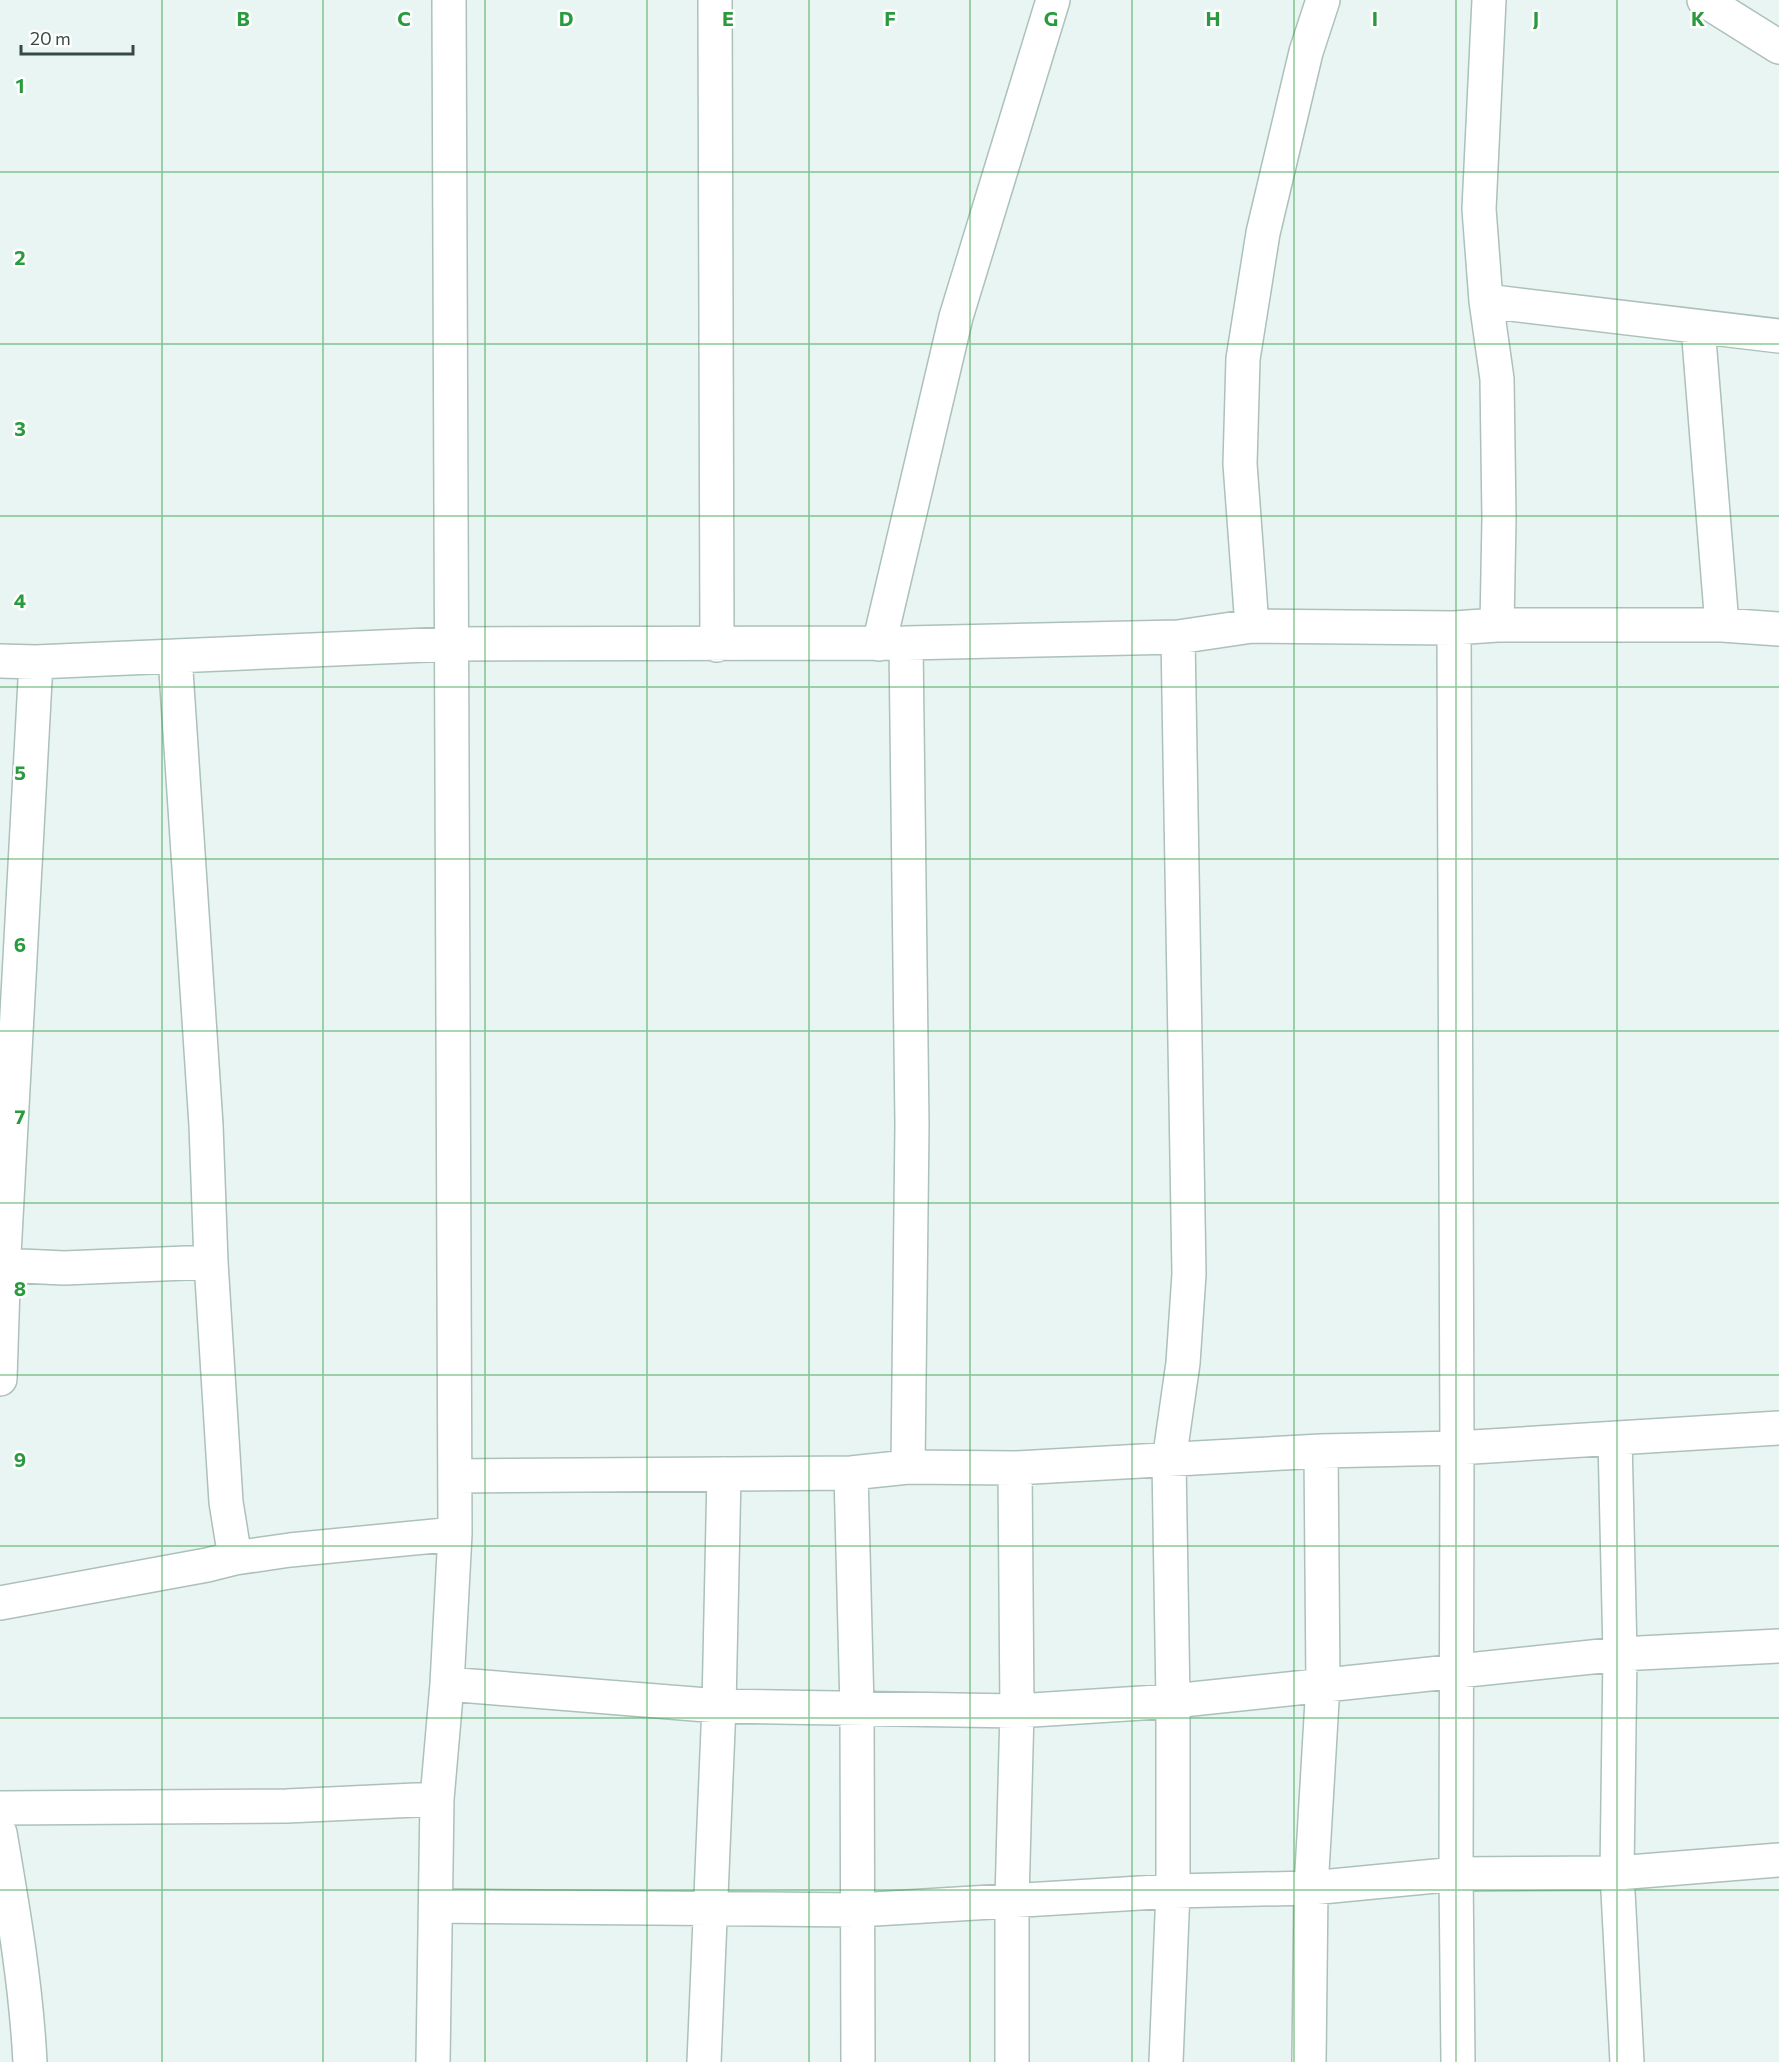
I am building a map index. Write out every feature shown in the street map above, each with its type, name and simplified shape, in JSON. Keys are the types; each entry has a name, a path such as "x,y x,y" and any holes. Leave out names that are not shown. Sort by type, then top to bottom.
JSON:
{"street":[{"path":"433,2062 437,1799 447,1684 455,1534 448,0"},
{"path":"715,0 717,645"},
{"path":"908,1467 912,1125 892,644 956,317 1053,0"},
{"path":"1252,627 1240,464 1243,359 1263,232 1306,52 1323,0"},
{"path":"1489,0 1479,209 1486,301 1497,379 1499,519 1497,625"},
{"path":"1704,0 1779,47"},
{"path":"1486,301 1779,336"},
{"path":"1698,327 1722,625"},
{"path":"0,660 36,662 450,645 892,644 1178,637 1252,627 1454,628 1497,625 1722,625 1779,629"},
{"path":"1454,628 1458,2062"},
{"path":"1166,2062 1173,1891 1170,1461 1183,1363 1189,1274 1178,637"},
{"path":"175,656 206,1125 211,1262 226,1502 235,1558"},
{"path":"0,1379 11,931 36,662"},
{"path":"2,1265 64,1268 211,1262"},
{"path":"455,1476 851,1473 908,1467 1016,1467 1170,1461 1321,1451 1457,1448 1779,1428"},
{"path":"1615,1439 1620,1654 1617,1874 1627,2062"},
{"path":"1309,2062 1311,1888 1323,1684 1321,1451"},
{"path":"1012,2062 1012,1900 1017,1711 1016,1467"},
{"path":"851,1473 857,1708 858,2062"},
{"path":"705,2062 719,1706 723,1474"},
{"path":"0,1603 235,1558 290,1550 455,1534"},
{"path":"447,1684 719,1706 1017,1711 1173,1701 1620,1654 1779,1646"},
{"path":"0,1808 287,1806 437,1799"},
{"path":"0,1833 20,1945 30,2062"},
{"path":"436,1906 858,1910 1173,1891 1311,1888 1456,1874 1617,1874 1779,1860"}]}
